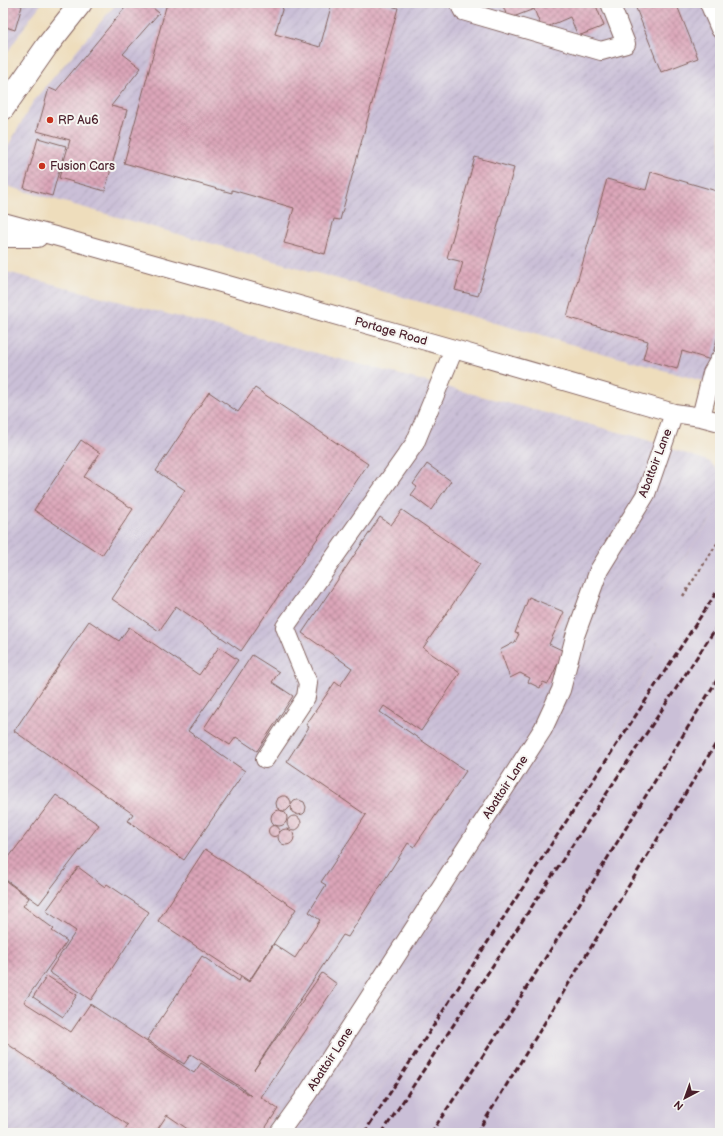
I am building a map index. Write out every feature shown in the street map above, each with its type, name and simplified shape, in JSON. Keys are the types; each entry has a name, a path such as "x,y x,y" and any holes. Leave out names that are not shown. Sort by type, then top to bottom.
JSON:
{"main road":[{"path":"3,109 47,46 81,3"}],"street":[{"path":"459,3 463,11 601,51 626,44 610,3"},
{"path":"709,3 720,29"},
{"name":"Portage Road","path":"3,222 454,349 674,413 701,417 720,422"},
{"name":"Portage Road","path":"3,238 62,238"},
{"path":"265,759 306,697 308,682 285,627 415,443 454,349"},
{"path":"701,417 712,373 718,367"},
{"name":"Abattoir Lane","path":"279,1133 307,1094 543,729 561,690 575,636 599,570 646,494 674,413"}],"path":[{"path":"683,596 720,539"}],"shaded area":[{"path":"3,3 42,3 3,59"},
{"path":"117,3 720,3 720,386 3,185 3,155 34,100"},
{"path":"3,271 641,438 710,462 720,473 720,506 636,628 661,644 582,785 351,1133 3,1133"},
{"path":"720,506 720,1133 351,1133 582,785 661,644 636,628"}],"building":[{"path":"3,3 17,3 16,4 22,6 15,30 3,26"},
{"path":"129,3 147,3 159,13 123,54 141,68 111,106 127,110 105,191 59,178 70,140 37,131 49,88 56,91"},
{"path":"167,3 284,3 275,34 320,47 332,3 381,3 398,8 340,220 334,219 325,254 284,243 294,208 232,190 232,193 124,163"},
{"path":"470,3 491,3 473,10"},
{"path":"502,3 595,3 604,26 578,36 570,17 542,29 534,9 508,19"},
{"path":"634,3 676,3 698,58 661,72"},
{"path":"38,138 66,146 52,196 24,188"},
{"path":"475,157 514,168 478,296 455,290 463,262 447,258"},
{"path":"651,172 720,192 720,329 711,360 682,351 677,369 643,359 648,341 567,317 607,179 646,190"},
{"path":"255,388 368,464 241,651 176,606 159,631 112,599 185,490 156,471 209,392 238,412"},
{"path":"81,440 100,453 84,477 133,509 102,555 34,510"},
{"path":"427,464 451,481 431,510 411,495 417,487 413,484"},
{"path":"402,510 480,564 423,648 460,673 421,731 384,706 380,712 466,771 414,847 408,843 348,937 343,935 254,1070 322,973 337,984 261,1097 278,1109 262,1133 188,1133 189,1130 167,1115 155,1133 122,1133 128,1125 3,1041 3,879 29,898 23,906 54,929 52,931 67,941 24,1002 71,1032 90,1004 194,1073 201,1063 251,1096 242,1088 191,1054 184,1064 147,1040 202,956 239,981 241,977 249,982 274,944 295,958 320,920 309,912 326,885 321,882 366,815 287,761 309,727 306,725 335,682 340,686 352,668 302,633 380,517 391,525"},
{"path":"529,597 564,612 549,644 564,651 548,684 543,682 540,688 528,682 530,678 520,673 510,678 500,650 515,642 519,634 515,633"},
{"path":"89,621 119,641 129,627 199,675 219,647 238,660 188,731 245,771 184,860 128,821 133,814 14,731"},
{"path":"252,655 279,672 272,682 293,696 257,751 236,737 230,745 204,728"},
{"path":"56,795 99,825 39,904 3,878 3,865"},
{"path":"282,796 289,798 291,805 297,800 304,802 306,807 305,812 298,815 292,812 291,806 286,811 281,811 277,808 276,803 278,798"},
{"path":"279,810 286,815 287,818 282,825 279,826 272,821 271,818 276,811"},
{"path":"291,816 297,816 301,820 301,826 297,830 291,830 287,826 287,820"},
{"path":"272,826 276,826 278,827 278,835 272,836 269,833 269,829"},
{"path":"286,829 293,834 294,837 289,844 286,845 279,840 278,837 283,830"},
{"path":"205,849 296,909 249,981 158,921"},
{"path":"78,867 105,887 107,884 149,912 91,1000 49,972 76,931 46,911"},
{"path":"47,976 77,995 63,1017 33,997"}],"railway":[{"path":"364,1133 720,587"},
{"path":"382,1133 720,622"},
{"path":"431,1133 496,1036 575,911 720,675"},
{"path":"477,1133 720,737"}],"place":[{"name":"RP Au6","path":"50,120"},
{"name":"Fusion Cars","path":"42,166"}]}
